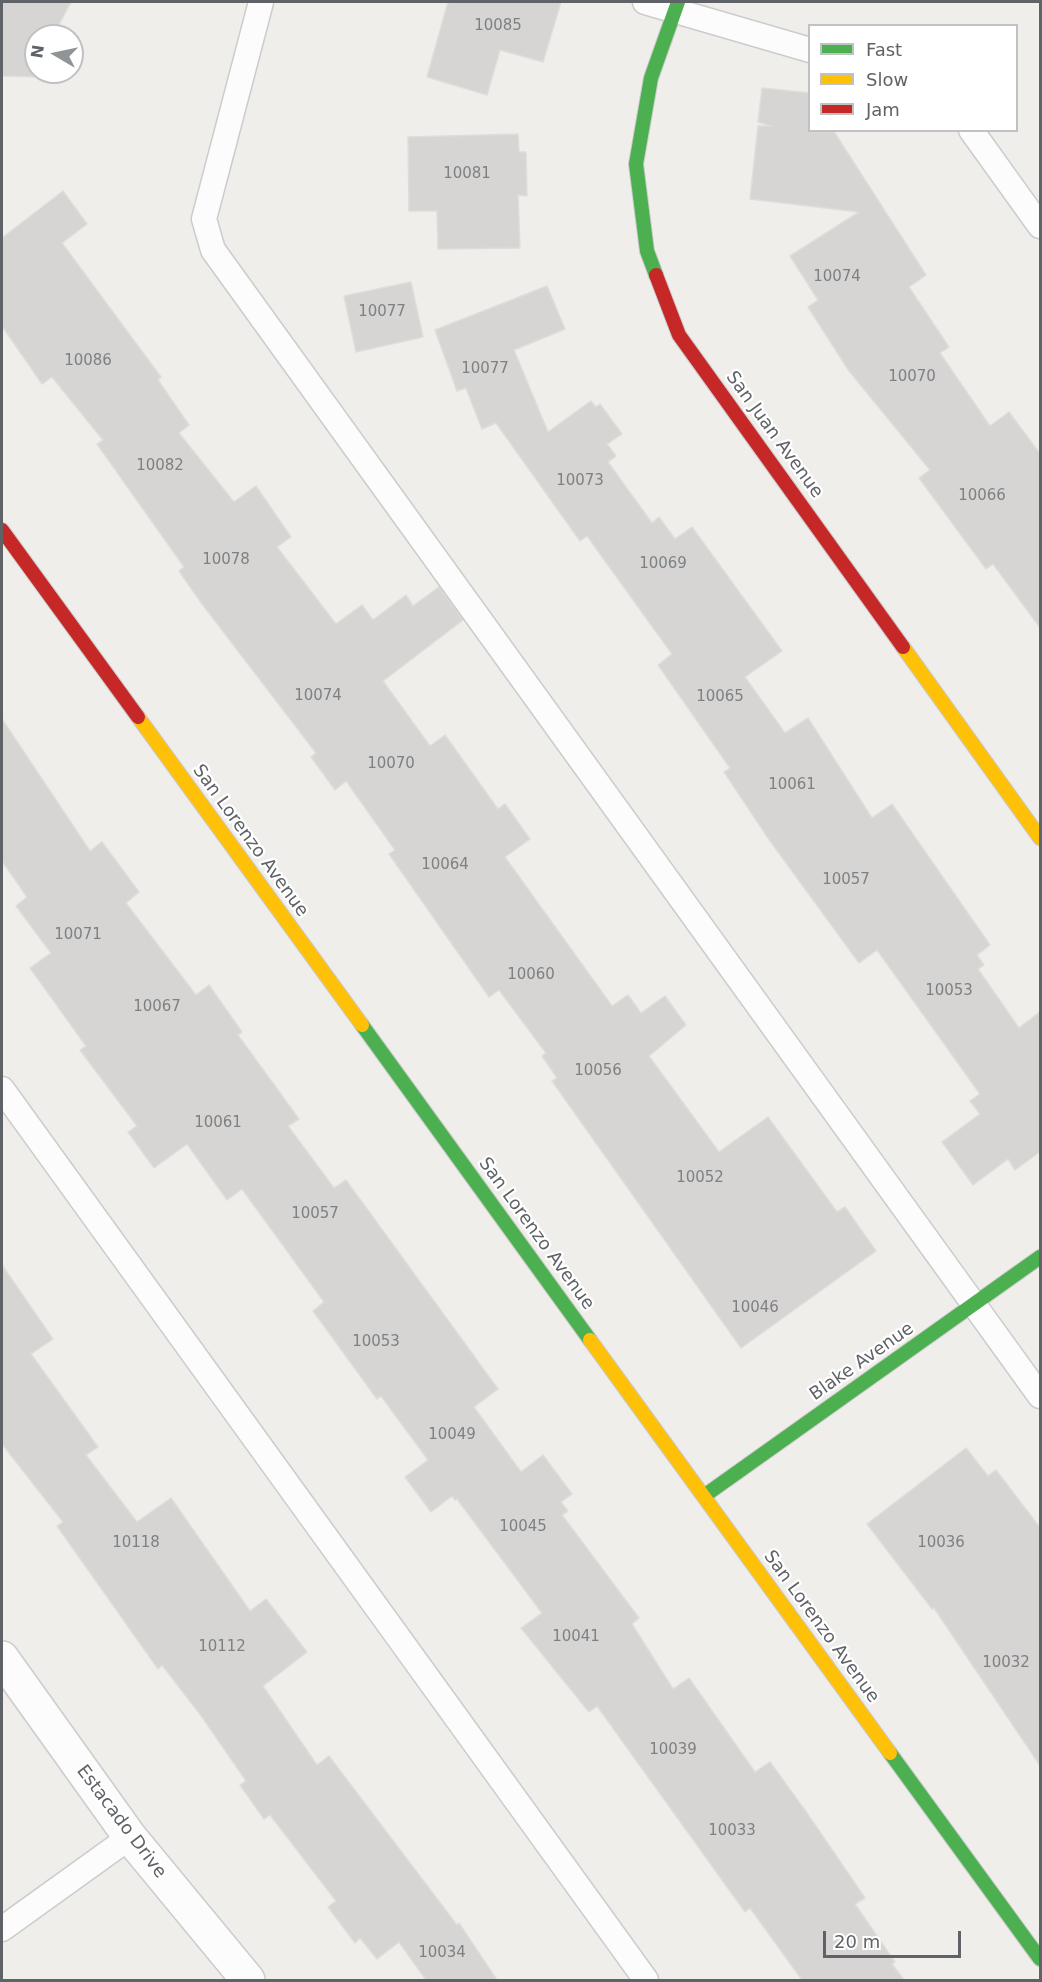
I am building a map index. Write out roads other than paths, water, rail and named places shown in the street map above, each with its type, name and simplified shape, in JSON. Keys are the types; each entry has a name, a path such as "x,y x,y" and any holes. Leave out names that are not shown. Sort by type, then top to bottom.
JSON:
{"street":[{"name":"San Juan Avenue","path":"677,6 651,78 636,165 647,251 679,334 1041,838"},
{"name":"San Lorenzo Avenue","path":"2,530 1041,1959"},
{"name":"Blake Avenue","path":"704,1496 1041,1257"},
{"name":"Estacado Drive","path":"2,1659 130,1837 248,1980"}],"lane":[{"path":"261,2 204,219 213,250 1041,1396"},
{"path":"645,2 677,6 808,49"},
{"path":"972,132 1041,226"},
{"path":"2,1089 646,1980"},
{"path":"2,1929 130,1837"}]}
